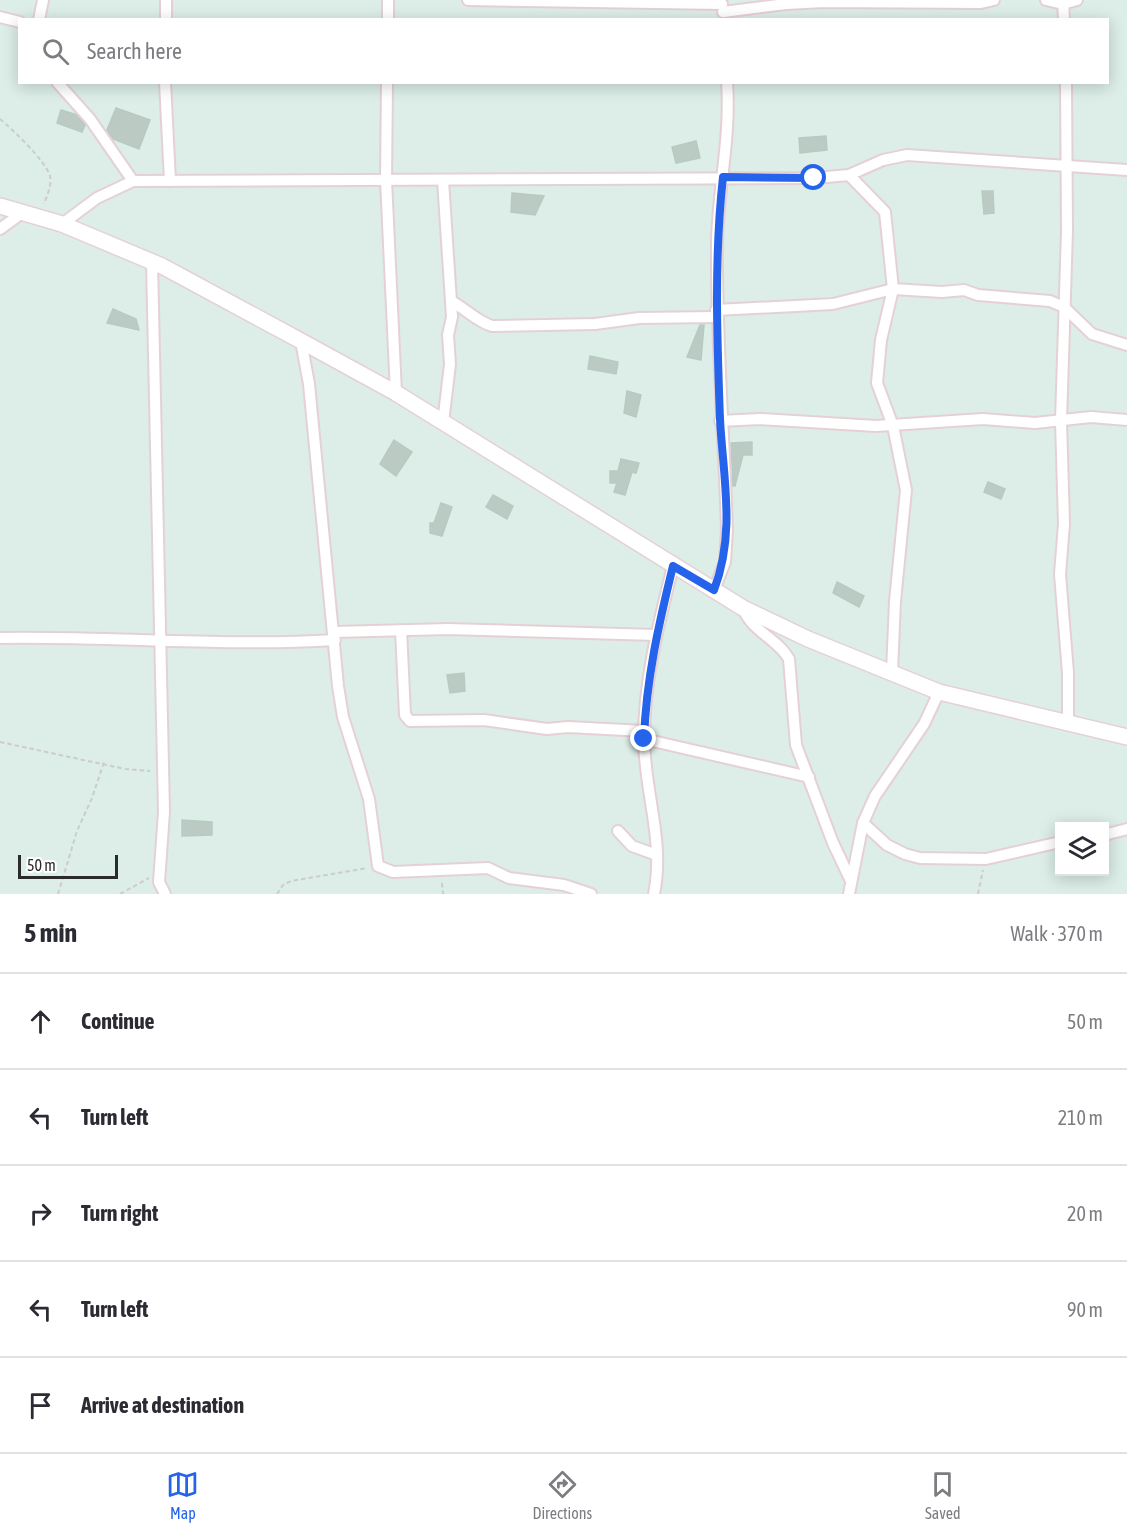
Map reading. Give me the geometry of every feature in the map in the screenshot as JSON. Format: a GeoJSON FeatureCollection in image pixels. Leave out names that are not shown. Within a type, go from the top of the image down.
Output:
{"type":"FeatureCollection","features":[{"type":"Feature","properties":{"kind":"main road"},"geometry":{"type":"LineString","coordinates":[[0,206],[62,224],[152,262],[301,341],[396,393],[742,608],[939,692],[1127,737]]}},
{"type":"Feature","properties":{"kind":"street"},"geometry":{"type":"LineString","coordinates":[[39,18],[43,0]]}},
{"type":"Feature","properties":{"kind":"street"},"geometry":{"type":"LineString","coordinates":[[166,0],[166,18]]}},
{"type":"Feature","properties":{"kind":"street"},"geometry":{"type":"LineString","coordinates":[[388,0],[388,18]]}},
{"type":"Feature","properties":{"kind":"street"},"geometry":{"type":"LineString","coordinates":[[468,0],[550,1],[722,9],[806,3],[968,3],[994,0]]}},
{"type":"Feature","properties":{"kind":"street"},"geometry":{"type":"LineString","coordinates":[[1046,0],[1063,2],[1077,0]]}},
{"type":"Feature","properties":{"kind":"street"},"geometry":{"type":"LineString","coordinates":[[1063,2],[1064,18]]}},
{"type":"Feature","properties":{"kind":"street"},"geometry":{"type":"LineString","coordinates":[[0,17],[18,22]]}},
{"type":"Feature","properties":{"kind":"street"},"geometry":{"type":"LineString","coordinates":[[59,84],[90,118],[133,181]]}},
{"type":"Feature","properties":{"kind":"street"},"geometry":{"type":"LineString","coordinates":[[165,84],[170,181]]}},
{"type":"Feature","properties":{"kind":"street"},"geometry":{"type":"LineString","coordinates":[[387,84],[386,180],[396,393]]}},
{"type":"Feature","properties":{"kind":"street"},"geometry":{"type":"LineString","coordinates":[[714,590],[724,562],[727,530],[716,314],[717,226],[727,153],[727,84]]}},
{"type":"Feature","properties":{"kind":"street"},"geometry":{"type":"LineString","coordinates":[[1066,84],[1067,231],[1061,421],[1064,524],[1060,574],[1068,673],[1068,722]]}},
{"type":"Feature","properties":{"kind":"street"},"geometry":{"type":"LineString","coordinates":[[62,224],[97,198],[133,181],[814,178],[849,175],[883,160],[907,155],[977,162],[1127,170]]}},
{"type":"Feature","properties":{"kind":"street"},"geometry":{"type":"LineString","coordinates":[[849,175],[885,212],[893,289],[881,340],[877,383],[893,426],[904,475],[906,503],[895,602],[892,672]]}},
{"type":"Feature","properties":{"kind":"street"},"geometry":{"type":"LineString","coordinates":[[443,180],[452,317],[448,335],[450,364],[443,423]]}},
{"type":"Feature","properties":{"kind":"street"},"geometry":{"type":"LineString","coordinates":[[0,229],[22,213]]}},
{"type":"Feature","properties":{"kind":"street"},"geometry":{"type":"LineString","coordinates":[[152,262],[164,831],[159,882],[165,894]]}},
{"type":"Feature","properties":{"kind":"street"},"geometry":{"type":"LineString","coordinates":[[451,301],[467,310],[480,322],[492,326],[595,324],[639,318],[833,304],[893,289],[942,292],[964,290],[978,295],[1050,301],[1064,307],[1092,334],[1127,345]]}},
{"type":"Feature","properties":{"kind":"street"},"geometry":{"type":"LineString","coordinates":[[301,341],[309,384],[321,525],[343,717],[369,799],[378,866],[393,872],[488,868],[509,878],[564,885],[591,894]]}},
{"type":"Feature","properties":{"kind":"street"},"geometry":{"type":"LineString","coordinates":[[720,421],[760,419],[893,426],[983,419],[1035,423],[1091,417],[1127,420]]}},
{"type":"Feature","properties":{"kind":"street"},"geometry":{"type":"LineString","coordinates":[[654,894],[657,855],[644,735],[656,635],[673,566]]}},
{"type":"Feature","properties":{"kind":"street"},"geometry":{"type":"LineString","coordinates":[[742,608],[748,621],[784,651],[789,659],[796,745],[850,881]]}},
{"type":"Feature","properties":{"kind":"street"},"geometry":{"type":"LineString","coordinates":[[0,638],[161,639],[223,643],[401,630],[656,635]]}},
{"type":"Feature","properties":{"kind":"street"},"geometry":{"type":"LineString","coordinates":[[401,630],[405,715],[410,721],[484,720],[547,729],[567,727],[644,735],[809,777]]}},
{"type":"Feature","properties":{"kind":"street"},"geometry":{"type":"LineString","coordinates":[[849,894],[863,823],[882,782],[924,724],[939,692]]}},
{"type":"Feature","properties":{"kind":"street"},"geometry":{"type":"LineString","coordinates":[[863,823],[887,845],[920,858],[986,859],[1055,843]]}},
{"type":"Feature","properties":{"kind":"street"},"geometry":{"type":"LineString","coordinates":[[1109,834],[1127,829]]}},
{"type":"Feature","properties":{"kind":"street"},"geometry":{"type":"LineString","coordinates":[[618,831],[632,846],[657,855]]}},
{"type":"Feature","properties":{"kind":"path"},"geometry":{"type":"LineString","coordinates":[[0,120],[26,146],[50,176],[50,187],[39,218]]}},
{"type":"Feature","properties":{"kind":"path"},"geometry":{"type":"LineString","coordinates":[[0,742],[125,768],[161,772]]}},
{"type":"Feature","properties":{"kind":"path"},"geometry":{"type":"LineString","coordinates":[[58,894],[77,831],[92,798],[104,762]]}},
{"type":"Feature","properties":{"kind":"path"},"geometry":{"type":"LineString","coordinates":[[978,894],[986,859]]}},
{"type":"Feature","properties":{"kind":"path"},"geometry":{"type":"LineString","coordinates":[[277,894],[283,885],[291,881],[378,866]]}},
{"type":"Feature","properties":{"kind":"path"},"geometry":{"type":"LineString","coordinates":[[120,894],[143,880],[159,874]]}},
{"type":"Feature","properties":{"kind":"building"},"geometry":{"type":"Polygon","coordinates":[[[116,108],[150,120],[139,149],[113,139],[107,130],[116,108]]]}},
{"type":"Feature","properties":{"kind":"building"},"geometry":{"type":"Polygon","coordinates":[[[61,110],[77,115],[85,125],[82,132],[57,123],[61,110]]]}},
{"type":"Feature","properties":{"kind":"building"},"geometry":{"type":"Polygon","coordinates":[[[826,136],[827,150],[800,153],[799,138],[826,136]]]}},
{"type":"Feature","properties":{"kind":"building"},"geometry":{"type":"Polygon","coordinates":[[[696,141],[700,158],[676,163],[672,147],[696,141]]]}},
{"type":"Feature","properties":{"kind":"building"},"geometry":{"type":"Polygon","coordinates":[[[982,191],[993,191],[994,213],[984,214],[982,191]]]}},
{"type":"Feature","properties":{"kind":"building"},"geometry":{"type":"Polygon","coordinates":[[[512,193],[544,196],[535,215],[511,212],[512,193]]]}},
{"type":"Feature","properties":{"kind":"building"},"geometry":{"type":"Polygon","coordinates":[[[113,309],[136,319],[139,330],[107,323],[113,309]]]}},
{"type":"Feature","properties":{"kind":"building"},"geometry":{"type":"Polygon","coordinates":[[[700,325],[704,325],[701,360],[687,357],[700,325]]]}},
{"type":"Feature","properties":{"kind":"building"},"geometry":{"type":"Polygon","coordinates":[[[590,356],[618,362],[616,374],[588,369],[590,356]]]}},
{"type":"Feature","properties":{"kind":"building"},"geometry":{"type":"Polygon","coordinates":[[[627,391],[641,395],[636,417],[624,413],[627,391]]]}},
{"type":"Feature","properties":{"kind":"building"},"geometry":{"type":"Polygon","coordinates":[[[394,440],[412,452],[396,476],[380,464],[394,440]]]}},
{"type":"Feature","properties":{"kind":"building"},"geometry":{"type":"Polygon","coordinates":[[[752,442],[752,455],[743,455],[735,486],[733,486],[731,443],[752,442]]]}},
{"type":"Feature","properties":{"kind":"building"},"geometry":{"type":"Polygon","coordinates":[[[621,459],[639,463],[636,473],[632,472],[625,495],[614,492],[617,483],[610,483],[610,471],[618,471],[621,459]]]}},
{"type":"Feature","properties":{"kind":"building"},"geometry":{"type":"Polygon","coordinates":[[[988,482],[1005,489],[1001,499],[984,492],[988,482]]]}},
{"type":"Feature","properties":{"kind":"building"},"geometry":{"type":"Polygon","coordinates":[[[493,495],[513,506],[507,519],[486,507],[493,495]]]}},
{"type":"Feature","properties":{"kind":"building"},"geometry":{"type":"Polygon","coordinates":[[[441,503],[452,507],[442,536],[430,533],[430,523],[434,523],[441,503]]]}},
{"type":"Feature","properties":{"kind":"building"},"geometry":{"type":"Polygon","coordinates":[[[837,582],[864,596],[859,607],[833,593],[837,582]]]}},
{"type":"Feature","properties":{"kind":"building"},"geometry":{"type":"Polygon","coordinates":[[[464,673],[465,691],[450,693],[447,675],[464,673]]]}},
{"type":"Feature","properties":{"kind":"building"},"geometry":{"type":"Polygon","coordinates":[[[182,820],[212,822],[212,835],[182,836],[182,820]]]}},
{"type":"Feature","properties":{"kind":"route"},"geometry":{"type":"LineString","coordinates":[[644,739],[645,712],[656,635],[673,566],[714,590],[724,562],[727,530],[716,310],[717,226],[723,177],[814,178]]}}]}
